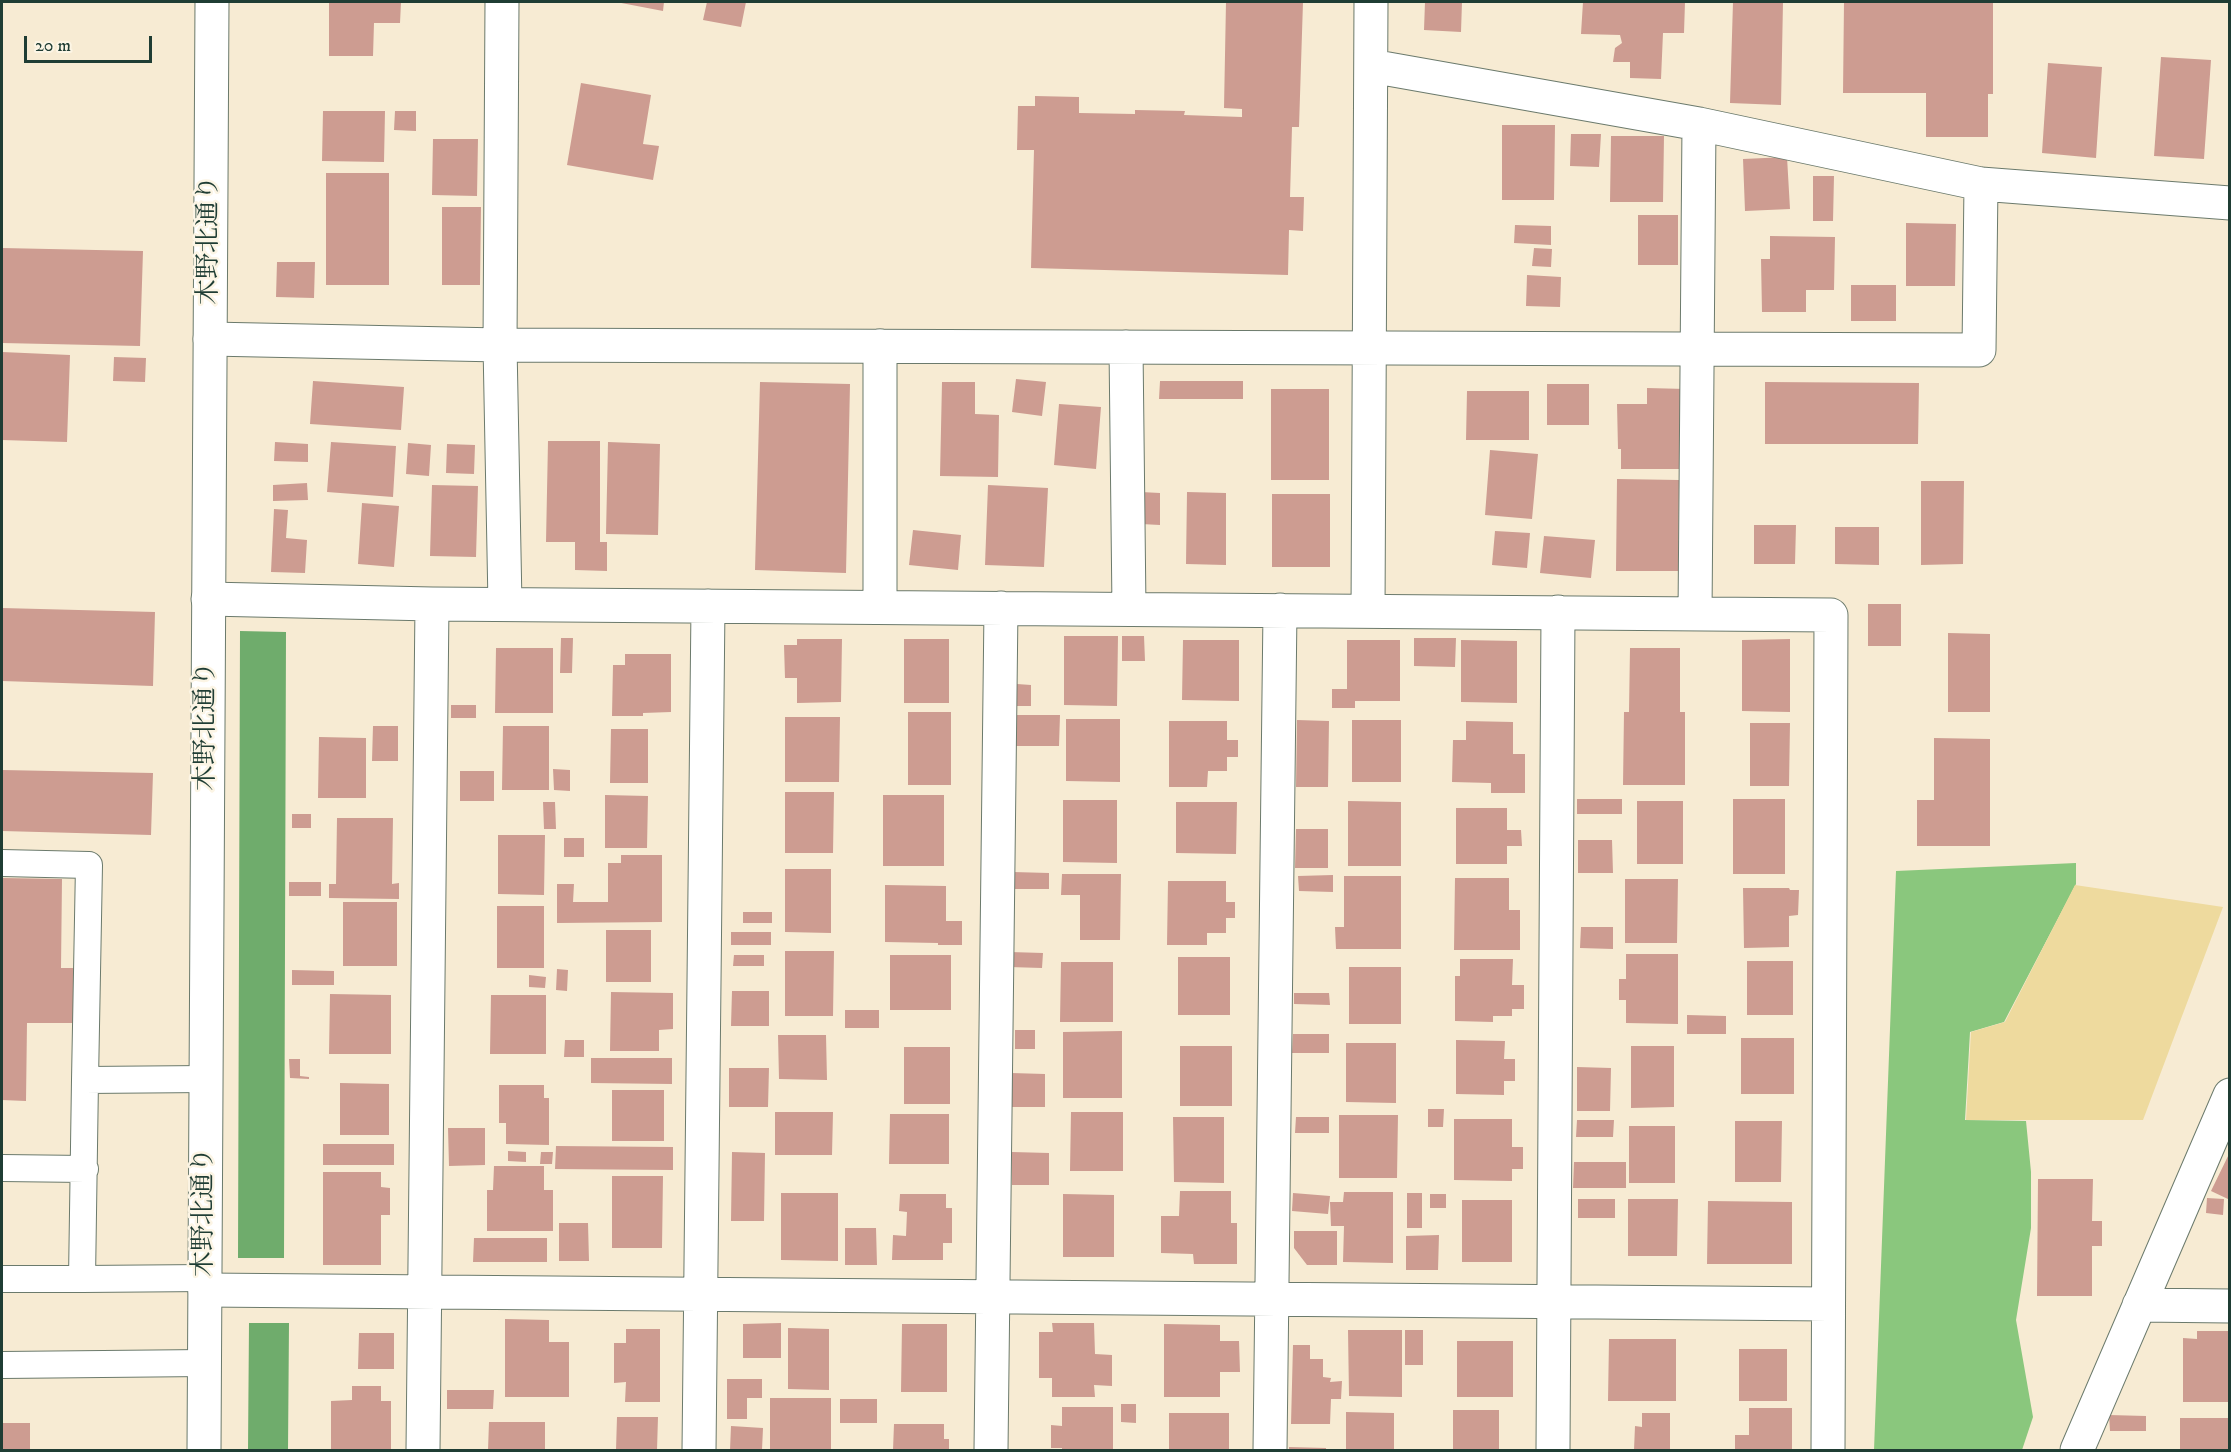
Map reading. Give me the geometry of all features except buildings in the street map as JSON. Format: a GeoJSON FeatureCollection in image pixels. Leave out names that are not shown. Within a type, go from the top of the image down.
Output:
{"type":"FeatureCollection","features":[{"type":"Feature","properties":{"kind":"street","name":"木野北通り"},"geometry":{"type":"LineString","coordinates":[[204,1450],[212,2]]}},
{"type":"Feature","properties":{"kind":"street"},"geometry":{"type":"LineString","coordinates":[[502,2],[500,345],[505,604]]}},
{"type":"Feature","properties":{"kind":"street"},"geometry":{"type":"LineString","coordinates":[[1368,611],[1371,2]]}},
{"type":"Feature","properties":{"kind":"street"},"geometry":{"type":"LineString","coordinates":[[1371,66],[1699,124],[1981,184],[2229,203]]}},
{"type":"Feature","properties":{"kind":"street"},"geometry":{"type":"LineString","coordinates":[[1695,614],[1699,124]]}},
{"type":"Feature","properties":{"kind":"street"},"geometry":{"type":"LineString","coordinates":[[210,339],[500,345],[1979,350],[1981,184]]}},
{"type":"Feature","properties":{"kind":"street"},"geometry":{"type":"LineString","coordinates":[[880,346],[880,607]]}},
{"type":"Feature","properties":{"kind":"street"},"geometry":{"type":"LineString","coordinates":[[1126,347],[1130,609]]}},
{"type":"Feature","properties":{"kind":"street"},"geometry":{"type":"LineString","coordinates":[[208,599],[432,604],[1831,615],[1828,1450]]}},
{"type":"Feature","properties":{"kind":"street"},"geometry":{"type":"LineString","coordinates":[[423,1450],[432,604]]}},
{"type":"Feature","properties":{"kind":"street"},"geometry":{"type":"LineString","coordinates":[[699,1450],[708,606]]}},
{"type":"Feature","properties":{"kind":"street"},"geometry":{"type":"LineString","coordinates":[[991,1450],[1001,608]]}},
{"type":"Feature","properties":{"kind":"street"},"geometry":{"type":"LineString","coordinates":[[1270,1450],[1280,610]]}},
{"type":"Feature","properties":{"kind":"street"},"geometry":{"type":"LineString","coordinates":[[1553,1450],[1558,612]]}},
{"type":"Feature","properties":{"kind":"street"},"geometry":{"type":"LineString","coordinates":[[2077,1450],[2229,1095]]}},
{"type":"Feature","properties":{"kind":"street"},"geometry":{"type":"LineString","coordinates":[[205,1284],[424,1293],[1828,1304]]}},
{"type":"Feature","properties":{"kind":"street"},"geometry":{"type":"LineString","coordinates":[[2139,1305],[2229,1306]]}},
{"type":"Feature","properties":{"kind":"lane"},"geometry":{"type":"LineString","coordinates":[[2,862],[89,865],[82,1279]]}},
{"type":"Feature","properties":{"kind":"lane"},"geometry":{"type":"LineString","coordinates":[[86,1080],[206,1079]]}},
{"type":"Feature","properties":{"kind":"lane"},"geometry":{"type":"LineString","coordinates":[[2,1168],[85,1169]]}},
{"type":"Feature","properties":{"kind":"lane"},"geometry":{"type":"LineString","coordinates":[[2,1278],[205,1284]]}},
{"type":"Feature","properties":{"kind":"lane"},"geometry":{"type":"LineString","coordinates":[[2,1365],[204,1363]]}},
{"type":"Feature","properties":{"kind":"green space"},"geometry":{"type":"Polygon","coordinates":[[[240,631],[286,632],[284,1258],[238,1258],[240,631]]]}},
{"type":"Feature","properties":{"kind":"green space"},"geometry":{"type":"Polygon","coordinates":[[[2076,863],[2076,884],[2004,1022],[1970,1032],[1965,1120],[2026,1121],[2031,1172],[2031,1228],[2016,1320],[2033,1417],[2022,1450],[1874,1450],[1896,871],[2076,863]]]}},
{"type":"Feature","properties":{"kind":"green space"},"geometry":{"type":"Polygon","coordinates":[[[249,1323],[289,1323],[288,1450],[248,1450],[249,1323]]]}},
{"type":"Feature","properties":{"kind":"sand"},"geometry":{"type":"Polygon","coordinates":[[[2075,885],[2223,907],[2143,1120],[1966,1120],[1971,1032],[2005,1022],[2075,885]]]}}]}
